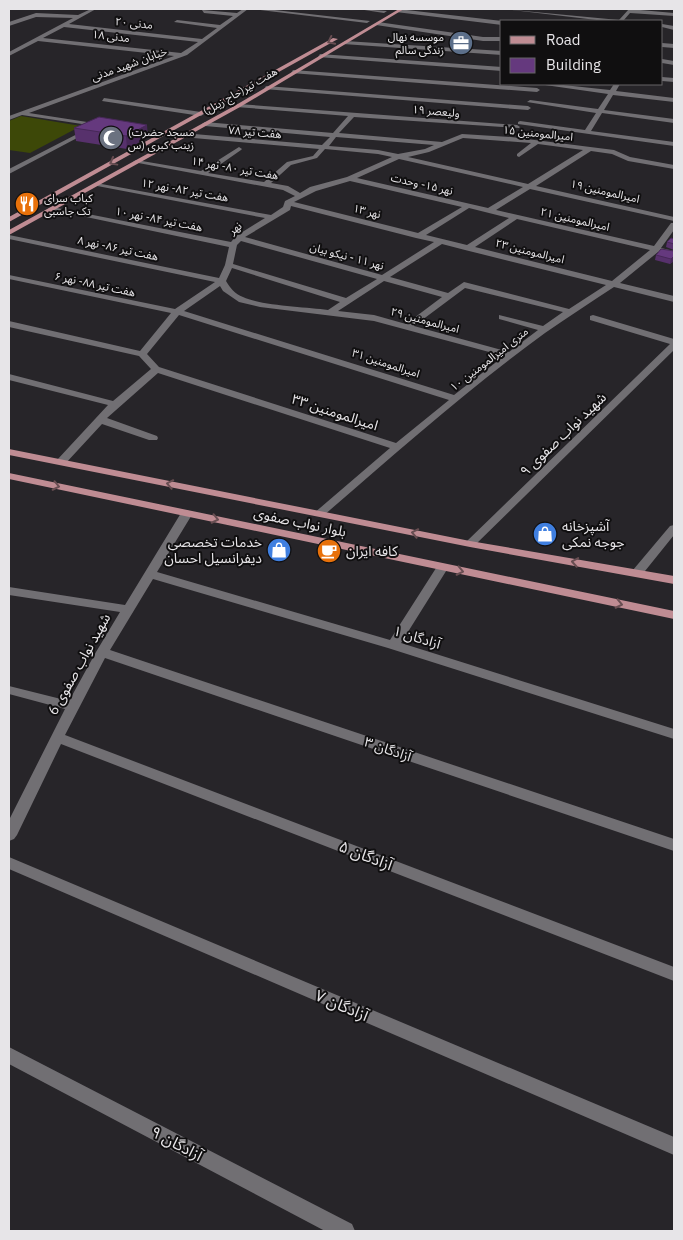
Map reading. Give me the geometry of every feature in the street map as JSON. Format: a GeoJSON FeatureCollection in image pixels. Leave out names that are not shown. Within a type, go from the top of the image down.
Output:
{"type":"FeatureCollection","features":[{"type":"Feature","properties":{"kind":"main road","name":"هفت تیر(حاج زینل)"},"geometry":{"type":"LineString","coordinates":[[9,220],[387,10]]}},
{"type":"Feature","properties":{"kind":"main road","name":"هفت تیر(حاج زینل)"},"geometry":{"type":"LineString","coordinates":[[9,235],[182,135],[238,106],[400,10]]}},
{"type":"Feature","properties":{"kind":"main road","name":"بلوار نواب صفوی"},"geometry":{"type":"LineString","coordinates":[[9,452],[470,544],[674,580]]}},
{"type":"Feature","properties":{"kind":"main road","name":"بلوار نواب صفوی"},"geometry":{"type":"LineString","coordinates":[[9,476],[674,615]]}},
{"type":"Feature","properties":{"kind":"street"},"geometry":{"type":"LineString","coordinates":[[9,54],[94,9]]}},
{"type":"Feature","properties":{"kind":"street","name":"خیابان شهید مدنی"},"geometry":{"type":"LineString","coordinates":[[9,118],[183,55],[246,9]]}},
{"type":"Feature","properties":{"kind":"street"},"geometry":{"type":"LineString","coordinates":[[254,9],[367,22]]}},
{"type":"Feature","properties":{"kind":"street"},"geometry":{"type":"LineString","coordinates":[[360,9],[387,10]]}},
{"type":"Feature","properties":{"kind":"street"},"geometry":{"type":"LineString","coordinates":[[506,9],[574,19],[596,20]]}},
{"type":"Feature","properties":{"kind":"street"},"geometry":{"type":"LineString","coordinates":[[574,19],[585,9]]}},
{"type":"Feature","properties":{"kind":"street"},"geometry":{"type":"LineString","coordinates":[[400,10],[500,22]]}},
{"type":"Feature","properties":{"kind":"street"},"geometry":{"type":"LineString","coordinates":[[204,11],[238,14]]}},
{"type":"Feature","properties":{"kind":"street"},"geometry":{"type":"LineString","coordinates":[[620,20],[630,11],[674,15]]}},
{"type":"Feature","properties":{"kind":"street"},"geometry":{"type":"LineString","coordinates":[[9,24],[36,15],[78,17]]}},
{"type":"Feature","properties":{"kind":"street"},"geometry":{"type":"LineString","coordinates":[[177,22],[221,28]]}},
{"type":"Feature","properties":{"kind":"street"},"geometry":{"type":"LineString","coordinates":[[378,24],[482,44],[500,40]]}},
{"type":"Feature","properties":{"kind":"street","name":"مدنی ۲۰"},"geometry":{"type":"LineString","coordinates":[[62,25],[204,41]]}},
{"type":"Feature","properties":{"kind":"street","name":"مدنی ۱۸"},"geometry":{"type":"LineString","coordinates":[[37,38],[183,55]]}},
{"type":"Feature","properties":{"kind":"street"},"geometry":{"type":"LineString","coordinates":[[345,43],[500,53]]}},
{"type":"Feature","properties":{"kind":"street"},"geometry":{"type":"LineString","coordinates":[[320,56],[500,69]]}},
{"type":"Feature","properties":{"kind":"street"},"geometry":{"type":"LineString","coordinates":[[293,72],[500,84]]}},
{"type":"Feature","properties":{"kind":"street"},"geometry":{"type":"LineString","coordinates":[[516,85],[612,92],[674,100]]}},
{"type":"Feature","properties":{"kind":"street"},"geometry":{"type":"LineString","coordinates":[[586,132],[616,85]]}},
{"type":"Feature","properties":{"kind":"street"},"geometry":{"type":"LineString","coordinates":[[511,139],[539,86]]}},
{"type":"Feature","properties":{"kind":"street"},"geometry":{"type":"LineString","coordinates":[[266,88],[529,105],[674,121]]}},
{"type":"Feature","properties":{"kind":"street"},"geometry":{"type":"LineString","coordinates":[[104,100],[201,114]]}},
{"type":"Feature","properties":{"kind":"street","name":"ولیعصر ۱۹"},"geometry":{"type":"LineString","coordinates":[[238,106],[518,125],[674,144]]}},
{"type":"Feature","properties":{"kind":"street"},"geometry":{"type":"LineString","coordinates":[[22,113],[106,127]]}},
{"type":"Feature","properties":{"kind":"street"},"geometry":{"type":"LineString","coordinates":[[266,184],[289,163],[315,157],[325,148],[353,114]]}},
{"type":"Feature","properties":{"kind":"street"},"geometry":{"type":"LineString","coordinates":[[205,124],[442,144]]}},
{"type":"Feature","properties":{"kind":"street"},"geometry":{"type":"LineString","coordinates":[[9,172],[97,126]]}},
{"type":"Feature","properties":{"kind":"street"},"geometry":{"type":"LineString","coordinates":[[125,130],[162,135]]}},
{"type":"Feature","properties":{"kind":"street","name":"هفت تیر ۷۸"},"geometry":{"type":"LineString","coordinates":[[182,135],[378,152],[400,156]]}},
{"type":"Feature","properties":{"kind":"street","name":"امیرالمومنین ۱۵"},"geometry":{"type":"LineString","coordinates":[[400,156],[427,151],[462,136],[511,139],[614,152],[628,159],[674,167]]}},
{"type":"Feature","properties":{"kind":"street"},"geometry":{"type":"LineString","coordinates":[[519,156],[537,142]]}},
{"type":"Feature","properties":{"kind":"street"},"geometry":{"type":"LineString","coordinates":[[203,173],[239,148]]}},
{"type":"Feature","properties":{"kind":"street"},"geometry":{"type":"LineString","coordinates":[[489,211],[590,149]]}},
{"type":"Feature","properties":{"kind":"street","name":"نهر"},"geometry":{"type":"LineString","coordinates":[[142,354],[177,312],[222,280],[229,265],[233,245],[239,238],[287,208],[288,203],[300,196],[325,185],[350,179],[400,156]]}},
{"type":"Feature","properties":{"kind":"street","name":"امیرالمومنین ۱۹"},"geometry":{"type":"LineString","coordinates":[[400,156],[674,219]]}},
{"type":"Feature","properties":{"kind":"street"},"geometry":{"type":"LineString","coordinates":[[664,165],[669,158]]}},
{"type":"Feature","properties":{"kind":"street","name":"هفت تیر ۸۰- نهر ۱۴"},"geometry":{"type":"LineString","coordinates":[[136,162],[286,188],[300,196]]}},
{"type":"Feature","properties":{"kind":"street","name":"نهر ۱۵- وحدت"},"geometry":{"type":"LineString","coordinates":[[350,179],[489,211]]}},
{"type":"Feature","properties":{"kind":"street","name":"هفت تیر ۸۲- نهر ۱۲"},"geometry":{"type":"LineString","coordinates":[[96,185],[271,217]]}},
{"type":"Feature","properties":{"kind":"street","name":"نهر ۱۳"},"geometry":{"type":"LineString","coordinates":[[288,203],[441,241]]}},
{"type":"Feature","properties":{"kind":"street"},"geometry":{"type":"LineString","coordinates":[[419,236],[468,206]]}},
{"type":"Feature","properties":{"kind":"street","name":"هفت تیر ۸۴- نهر ۱۰"},"geometry":{"type":"LineString","coordinates":[[52,209],[233,245]]}},
{"type":"Feature","properties":{"kind":"street","name":"امیرالمومنین ۲۱"},"geometry":{"type":"LineString","coordinates":[[489,211],[674,253]]}},
{"type":"Feature","properties":{"kind":"street"},"geometry":{"type":"LineString","coordinates":[[468,248],[515,217]]}},
{"type":"Feature","properties":{"kind":"street","name":"۱۰ متری امیرالمومنین"},"geometry":{"type":"LineString","coordinates":[[319,514],[397,447],[510,355],[568,311],[614,284],[656,249],[674,225]]}},
{"type":"Feature","properties":{"kind":"street","name":"هفت تیر ۸۶- نهر ۸"},"geometry":{"type":"LineString","coordinates":[[9,235],[222,280]]}},
{"type":"Feature","properties":{"kind":"street","name":"نهر ۱۱ - نیکو بیان"},"geometry":{"type":"LineString","coordinates":[[239,238],[448,296]]}},
{"type":"Feature","properties":{"kind":"street"},"geometry":{"type":"LineString","coordinates":[[332,311],[441,241]]}},
{"type":"Feature","properties":{"kind":"street","name":"امیرالمومنین ۲۳"},"geometry":{"type":"LineString","coordinates":[[441,241],[674,299]]}},
{"type":"Feature","properties":{"kind":"street"},"geometry":{"type":"LineString","coordinates":[[229,265],[346,301]]}},
{"type":"Feature","properties":{"kind":"street","name":"هفت تیر ۸۸- نهر ۶"},"geometry":{"type":"LineString","coordinates":[[9,277],[177,312],[307,351]]}},
{"type":"Feature","properties":{"kind":"street","name":"امیرالمومنین ۲۹"},"geometry":{"type":"LineString","coordinates":[[222,280],[226,289],[239,299],[260,304],[332,311],[374,318],[510,355]]}},
{"type":"Feature","properties":{"kind":"street"},"geometry":{"type":"LineString","coordinates":[[409,326],[464,285],[568,311]]}},
{"type":"Feature","properties":{"kind":"street"},"geometry":{"type":"LineString","coordinates":[[502,317],[545,329]]}},
{"type":"Feature","properties":{"kind":"street"},"geometry":{"type":"LineString","coordinates":[[594,318],[674,344]]}},
{"type":"Feature","properties":{"kind":"street"},"geometry":{"type":"LineString","coordinates":[[9,324],[142,354],[156,369],[115,404],[61,462]]}},
{"type":"Feature","properties":{"kind":"street","name":"شهید نواب صفوی ۹"},"geometry":{"type":"LineString","coordinates":[[470,544],[674,344]]}},
{"type":"Feature","properties":{"kind":"street","name":"امیرالمومنین ۳۱"},"geometry":{"type":"LineString","coordinates":[[307,351],[456,399]]}},
{"type":"Feature","properties":{"kind":"street","name":"امیرالمومنین ۳۳"},"geometry":{"type":"LineString","coordinates":[[156,369],[397,447]]}},
{"type":"Feature","properties":{"kind":"street"},"geometry":{"type":"LineString","coordinates":[[9,378],[115,404]]}},
{"type":"Feature","properties":{"kind":"street"},"geometry":{"type":"LineString","coordinates":[[102,420],[152,438]]}},
{"type":"Feature","properties":{"kind":"street","name":"شهید نواب صفوی 6"},"geometry":{"type":"LineString","coordinates":[[9,834],[102,652],[187,513]]}},
{"type":"Feature","properties":{"kind":"street"},"geometry":{"type":"LineString","coordinates":[[637,573],[674,528]]}},
{"type":"Feature","properties":{"kind":"street"},"geometry":{"type":"LineString","coordinates":[[393,645],[442,568]]}},
{"type":"Feature","properties":{"kind":"street","name":"آزادگان ۱"},"geometry":{"type":"LineString","coordinates":[[149,574],[393,645],[674,734]]}},
{"type":"Feature","properties":{"kind":"street"},"geometry":{"type":"LineString","coordinates":[[9,591],[128,609]]}},
{"type":"Feature","properties":{"kind":"street","name":"آزادگان ۳"},"geometry":{"type":"LineString","coordinates":[[102,652],[674,845]]}},
{"type":"Feature","properties":{"kind":"street"},"geometry":{"type":"LineString","coordinates":[[9,690],[73,707]]}},
{"type":"Feature","properties":{"kind":"street","name":"آزادگان ۵"},"geometry":{"type":"LineString","coordinates":[[57,737],[674,974]]}},
{"type":"Feature","properties":{"kind":"street","name":"آزادگان ۷"},"geometry":{"type":"LineString","coordinates":[[9,863],[674,1146]]}},
{"type":"Feature","properties":{"kind":"street","name":"آزادگان ۹"},"geometry":{"type":"LineString","coordinates":[[9,1055],[345,1231]]}},
{"type":"Feature","properties":{"kind":"green space"},"geometry":{"type":"Polygon","coordinates":[[[21,116],[81,126],[30,153],[9,150],[9,121],[21,116]]]}},
{"type":"Feature","properties":{"kind":"building"},"geometry":{"type":"Polygon","coordinates":[[[99,117],[147,125],[126,136],[74,128],[99,117]]]}},
{"type":"Feature","properties":{"kind":"building"},"geometry":{"type":"Polygon","coordinates":[[[671,238],[674,239],[674,244],[667,242],[671,238]]]}},
{"type":"Feature","properties":{"kind":"building"},"geometry":{"type":"Polygon","coordinates":[[[661,249],[674,251],[674,256],[671,259],[656,255],[661,249]]]}},
{"type":"Feature","properties":{"kind":"place","name":"موسسه نهال زندگی سالم"},"geometry":{"type":"Point","coordinates":[461,43]}},
{"type":"Feature","properties":{"kind":"place","name":"(مسجد حضرت زینب کبری (س"},"geometry":{"type":"Point","coordinates":[111,138]}},
{"type":"Feature","properties":{"kind":"place","name":"کباب سرای تک جاسبی"},"geometry":{"type":"Point","coordinates":[27,204]}},
{"type":"Feature","properties":{"kind":"place","name":"آشپزخانه جوجه نمکی"},"geometry":{"type":"Point","coordinates":[545,534]}},
{"type":"Feature","properties":{"kind":"place","name":"خدمات تخصصی دیفرانسیل احسان"},"geometry":{"type":"Point","coordinates":[279,550]}},
{"type":"Feature","properties":{"kind":"place","name":"کافه ایران"},"geometry":{"type":"Point","coordinates":[329,551]}}]}
